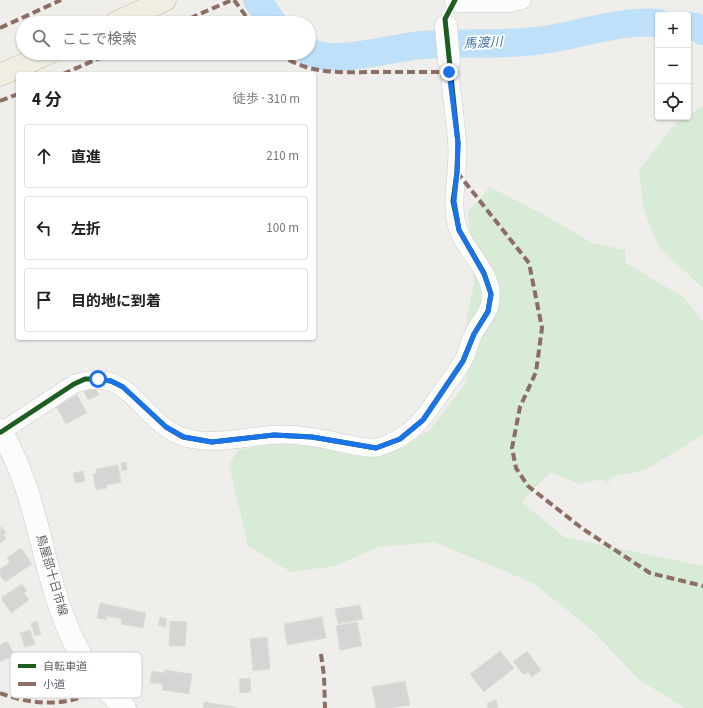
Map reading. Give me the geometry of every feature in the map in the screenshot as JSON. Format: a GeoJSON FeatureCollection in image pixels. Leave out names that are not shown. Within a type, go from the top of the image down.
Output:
{"type":"FeatureCollection","features":[{"type":"Feature","properties":{"kind":"highway"},"geometry":{"type":"LineString","coordinates":[[130,16],[165,0]]}},
{"type":"Feature","properties":{"kind":"highway"},"geometry":{"type":"LineString","coordinates":[[0,75],[33,60]]}},
{"type":"Feature","properties":{"kind":"main road"},"geometry":{"type":"LineString","coordinates":[[446,26],[449,61]]}},
{"type":"Feature","properties":{"kind":"main road","name":"鳥屋部十日市線"},"geometry":{"type":"LineString","coordinates":[[0,431],[12,450],[24,481],[65,621],[79,652]]}},
{"type":"Feature","properties":{"kind":"main road","name":"鳥屋部十日市線"},"geometry":{"type":"LineString","coordinates":[[116,698],[125,708]]}},
{"type":"Feature","properties":{"kind":"street"},"geometry":{"type":"LineString","coordinates":[[446,26],[445,19],[454,1],[510,3],[522,0]]}},
{"type":"Feature","properties":{"kind":"street"},"geometry":{"type":"LineString","coordinates":[[0,431],[74,384],[85,379],[98,379],[111,381],[123,387],[166,427],[184,437],[212,442],[274,435],[312,437],[376,448],[400,439],[423,420],[463,361],[474,334],[488,312],[491,294],[484,274],[459,230],[457,223],[454,201],[458,143],[449,61]]}},
{"type":"Feature","properties":{"kind":"green space"},"geometry":{"type":"Polygon","coordinates":[[[703,106],[703,288],[659,248],[644,211],[639,170],[675,124],[681,120],[691,120],[691,114],[703,106]]]}},
{"type":"Feature","properties":{"kind":"green space"},"geometry":{"type":"Polygon","coordinates":[[[490,187],[548,217],[592,243],[625,250],[626,263],[683,297],[703,321],[703,435],[645,470],[612,477],[608,483],[603,479],[580,484],[550,472],[522,502],[564,537],[703,566],[703,708],[685,708],[638,679],[592,630],[533,583],[434,542],[379,547],[335,566],[291,572],[248,546],[229,465],[238,450],[276,443],[346,450],[399,450],[430,430],[466,383],[467,315],[474,285],[468,212],[490,187]]]}},
{"type":"Feature","properties":{"kind":"building"},"geometry":{"type":"Polygon","coordinates":[[[90,388],[91,390],[95,388],[99,395],[88,400],[84,391],[90,388]]]}},
{"type":"Feature","properties":{"kind":"building"},"geometry":{"type":"Polygon","coordinates":[[[77,395],[87,413],[66,424],[56,406],[77,395]]]}},
{"type":"Feature","properties":{"kind":"building"},"geometry":{"type":"Polygon","coordinates":[[[126,462],[127,470],[122,471],[121,463],[126,462]]]}},
{"type":"Feature","properties":{"kind":"building"},"geometry":{"type":"Polygon","coordinates":[[[118,465],[121,482],[107,485],[107,488],[96,490],[93,474],[97,473],[96,469],[118,465]]]}},
{"type":"Feature","properties":{"kind":"building"},"geometry":{"type":"Polygon","coordinates":[[[83,471],[85,481],[75,483],[73,473],[83,471]]]}},
{"type":"Feature","properties":{"kind":"building"},"geometry":{"type":"Polygon","coordinates":[[[1,526],[6,533],[3,535],[6,539],[0,543],[1,526]]]}},
{"type":"Feature","properties":{"kind":"building"},"geometry":{"type":"Polygon","coordinates":[[[21,548],[32,564],[5,582],[0,575],[0,569],[10,563],[7,558],[21,548]]]}},
{"type":"Feature","properties":{"kind":"building"},"geometry":{"type":"Polygon","coordinates":[[[22,584],[27,591],[24,593],[29,600],[11,613],[1,598],[22,584]]]}},
{"type":"Feature","properties":{"kind":"building"},"geometry":{"type":"Polygon","coordinates":[[[100,603],[146,613],[143,628],[121,624],[122,619],[107,616],[106,620],[97,618],[100,603]]]}},
{"type":"Feature","properties":{"kind":"building"},"geometry":{"type":"Polygon","coordinates":[[[360,605],[363,619],[338,624],[335,609],[360,605]]]}},
{"type":"Feature","properties":{"kind":"building"},"geometry":{"type":"Polygon","coordinates":[[[160,617],[167,619],[165,627],[158,625],[160,617]]]}},
{"type":"Feature","properties":{"kind":"building"},"geometry":{"type":"Polygon","coordinates":[[[322,617],[326,638],[287,645],[284,624],[322,617]]]}},
{"type":"Feature","properties":{"kind":"building"},"geometry":{"type":"Polygon","coordinates":[[[37,621],[41,634],[35,636],[31,623],[37,621]]]}},
{"type":"Feature","properties":{"kind":"building"},"geometry":{"type":"Polygon","coordinates":[[[170,621],[187,622],[185,646],[169,646],[170,621]]]}},
{"type":"Feature","properties":{"kind":"building"},"geometry":{"type":"Polygon","coordinates":[[[357,622],[362,646],[340,650],[336,626],[357,622]]]}},
{"type":"Feature","properties":{"kind":"building"},"geometry":{"type":"Polygon","coordinates":[[[30,630],[35,644],[25,647],[20,633],[30,630]]]}},
{"type":"Feature","properties":{"kind":"building"},"geometry":{"type":"Polygon","coordinates":[[[267,637],[270,669],[253,671],[250,639],[267,637]]]}},
{"type":"Feature","properties":{"kind":"building"},"geometry":{"type":"Polygon","coordinates":[[[7,641],[13,652],[10,652],[10,657],[0,662],[0,645],[7,641]]]}},
{"type":"Feature","properties":{"kind":"building"},"geometry":{"type":"Polygon","coordinates":[[[500,651],[514,668],[484,692],[470,674],[500,651]]]}},
{"type":"Feature","properties":{"kind":"building"},"geometry":{"type":"Polygon","coordinates":[[[527,651],[541,670],[532,677],[528,672],[524,675],[513,662],[527,651]]]}},
{"type":"Feature","properties":{"kind":"building"},"geometry":{"type":"Polygon","coordinates":[[[165,670],[192,674],[189,694],[162,690],[163,684],[150,683],[152,671],[164,673],[165,670]]]}},
{"type":"Feature","properties":{"kind":"building"},"geometry":{"type":"Polygon","coordinates":[[[250,678],[251,692],[240,693],[239,679],[250,678]]]}},
{"type":"Feature","properties":{"kind":"building"},"geometry":{"type":"Polygon","coordinates":[[[405,681],[410,705],[390,708],[376,708],[372,687],[405,681]]]}},
{"type":"Feature","properties":{"kind":"building"},"geometry":{"type":"Polygon","coordinates":[[[496,700],[498,708],[488,708],[487,703],[496,700]]]}},
{"type":"Feature","properties":{"kind":"building"},"geometry":{"type":"Polygon","coordinates":[[[204,702],[236,707],[236,708],[203,708],[204,702]]]}},
{"type":"Feature","properties":{"kind":"waterway","name":"馬渡川"},"geometry":{"type":"LineString","coordinates":[[257,0],[268,16]]}},
{"type":"Feature","properties":{"kind":"waterway","name":"馬渡川"},"geometry":{"type":"LineString","coordinates":[[316,54],[334,57],[364,54],[410,46],[534,41],[630,23],[655,23]]}},
{"type":"Feature","properties":{"kind":"waterway","name":"馬渡川"},"geometry":{"type":"LineString","coordinates":[[691,26],[696,27],[703,31]]}},
{"type":"Feature","properties":{"kind":"marked path"},"geometry":{"type":"LineString","coordinates":[[26,16],[61,0]]}},
{"type":"Feature","properties":{"kind":"marked path"},"geometry":{"type":"LineString","coordinates":[[195,16],[232,0]]}},
{"type":"Feature","properties":{"kind":"marked path"},"geometry":{"type":"LineString","coordinates":[[234,0],[246,16]]}},
{"type":"Feature","properties":{"kind":"marked path"},"geometry":{"type":"LineString","coordinates":[[0,28],[16,21]]}},
{"type":"Feature","properties":{"kind":"marked path"},"geometry":{"type":"LineString","coordinates":[[68,72],[95,60]]}},
{"type":"Feature","properties":{"kind":"marked path"},"geometry":{"type":"LineString","coordinates":[[290,60],[302,66],[314,69],[340,72],[449,72]]}},
{"type":"Feature","properties":{"kind":"marked path"},"geometry":{"type":"LineString","coordinates":[[0,101],[16,95]]}},
{"type":"Feature","properties":{"kind":"marked path"},"geometry":{"type":"LineString","coordinates":[[457,172],[529,263],[542,328],[536,372],[520,407],[512,448],[516,468],[528,486],[583,529],[650,573],[703,586]]}},
{"type":"Feature","properties":{"kind":"marked path"},"geometry":{"type":"LineString","coordinates":[[321,654],[324,676],[325,708]]}},
{"type":"Feature","properties":{"kind":"marked path"},"geometry":{"type":"LineString","coordinates":[[0,693],[10,696]]}},
{"type":"Feature","properties":{"kind":"marked path"},"geometry":{"type":"LineString","coordinates":[[17,698],[52,703],[77,698]]}},
{"type":"Feature","properties":{"kind":"cycle path"},"geometry":{"type":"LineString","coordinates":[[1,432],[74,384],[85,379],[111,381],[123,387],[166,427],[183,437],[212,442],[274,435],[312,437],[376,448],[400,439],[423,420],[463,361],[474,334],[488,311],[491,294],[484,273],[459,230],[453,201],[457,172],[458,143],[445,19],[455,0]]}},
{"type":"Feature","properties":{"kind":"route"},"geometry":{"type":"LineString","coordinates":[[98,379],[111,381],[123,387],[166,427],[184,437],[212,442],[274,435],[312,437],[376,448],[400,439],[423,420],[463,361],[474,334],[488,312],[491,294],[484,274],[459,230],[454,201],[458,143],[449,72]]}}]}
